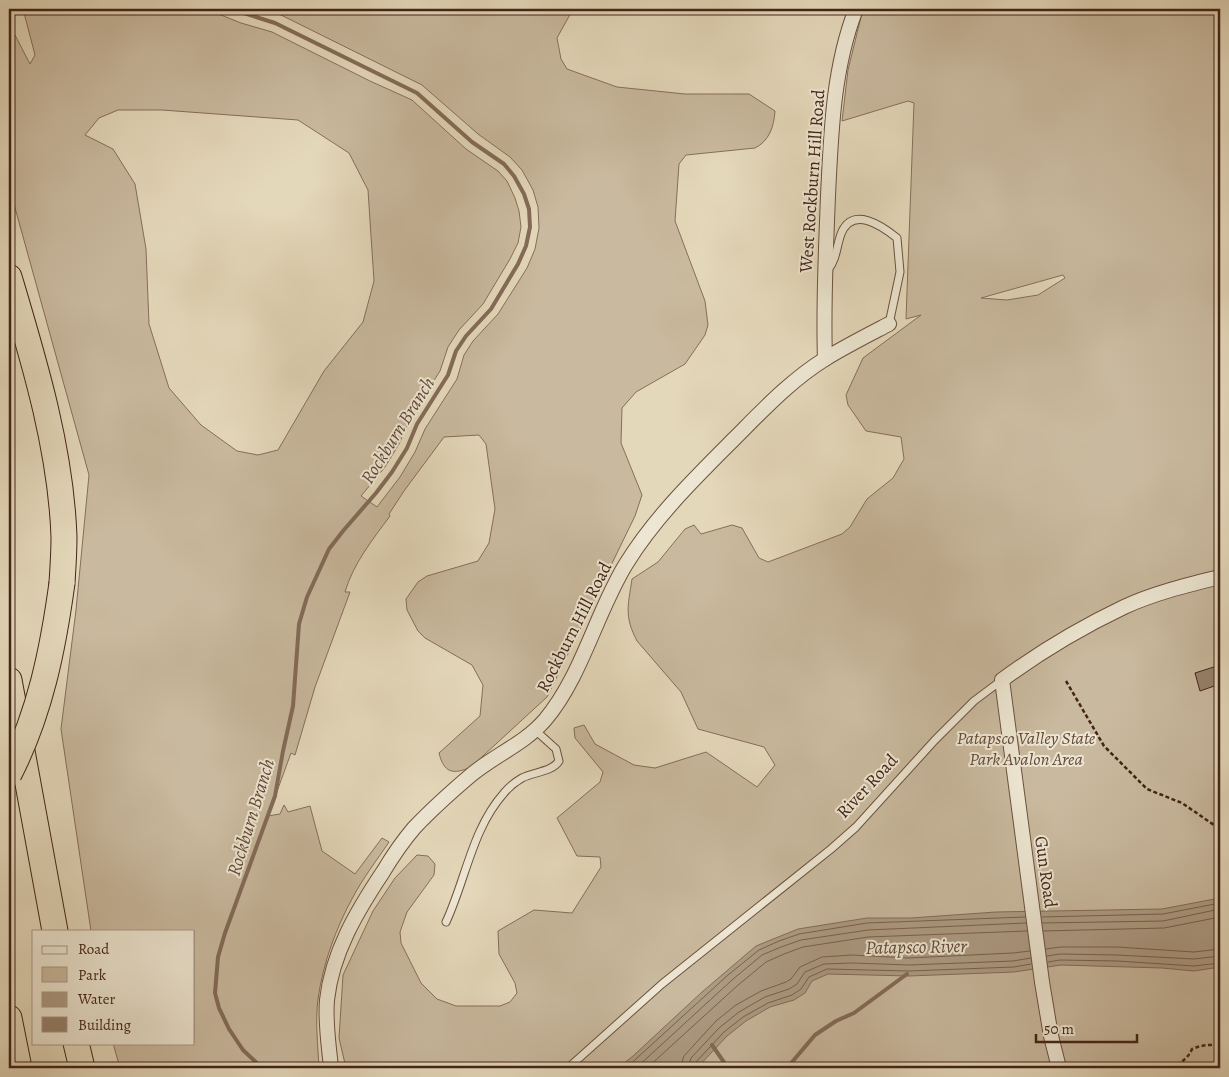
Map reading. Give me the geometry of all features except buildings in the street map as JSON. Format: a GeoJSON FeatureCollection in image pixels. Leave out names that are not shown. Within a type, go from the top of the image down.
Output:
{"type":"FeatureCollection","features":[{"type":"Feature","properties":{"kind":"highway"},"geometry":{"type":"LineString","coordinates":[[9,277],[20,312],[52,441],[59,483],[64,538],[62,583],[54,638],[41,692],[28,730],[9,774]]}},
{"type":"Feature","properties":{"kind":"highway"},"geometry":{"type":"LineString","coordinates":[[9,680],[55,930]]}},
{"type":"Feature","properties":{"kind":"highway"},"geometry":{"type":"LineString","coordinates":[[9,1018],[19,1068]]}},
{"type":"Feature","properties":{"kind":"highway"},"geometry":{"type":"LineString","coordinates":[[76,1044],[82,1068]]}},
{"type":"Feature","properties":{"kind":"street","name":"West Rockburn Hill Road"},"geometry":{"type":"LineString","coordinates":[[824,359],[823,304],[832,117],[848,34],[856,9]]}},
{"type":"Feature","properties":{"kind":"street","name":"Rockburn Hill Road"},"geometry":{"type":"LineString","coordinates":[[331,1068],[327,1032],[327,1000],[333,969],[344,939],[363,902],[412,831],[442,798],[478,768],[509,750],[535,730],[546,718],[564,691],[608,597],[626,565],[645,537],[695,478],[791,384],[824,359],[890,324]]}},
{"type":"Feature","properties":{"kind":"street","name":"River Road"},"geometry":{"type":"LineString","coordinates":[[1002,680],[1024,664],[1072,635],[1126,606],[1182,587],[1220,577]]}},
{"type":"Feature","properties":{"kind":"street","name":"Gun Road"},"geometry":{"type":"LineString","coordinates":[[1002,680],[1042,982],[1051,1036],[1059,1068]]}},
{"type":"Feature","properties":{"kind":"lane"},"geometry":{"type":"LineString","coordinates":[[824,275],[834,261],[842,231],[850,222],[859,218],[879,224],[897,238],[900,272],[890,324]]}},
{"type":"Feature","properties":{"kind":"lane","name":"River Road"},"geometry":{"type":"LineString","coordinates":[[568,1068],[662,984],[856,827],[948,727],[974,701],[1002,680]]}},
{"type":"Feature","properties":{"kind":"lane"},"geometry":{"type":"LineString","coordinates":[[446,922],[456,899],[473,844],[492,809],[511,785],[522,778],[554,767],[559,761],[556,749],[535,730]]}},
{"type":"Feature","properties":{"kind":"path"},"geometry":{"type":"LineString","coordinates":[[1066,681],[1104,746],[1147,790],[1182,803],[1214,824],[1220,824]]}},
{"type":"Feature","properties":{"kind":"path"},"geometry":{"type":"LineString","coordinates":[[1171,1068],[1186,1058],[1192,1049],[1210,1044],[1220,1046]]}},
{"type":"Feature","properties":{"kind":"green space"},"geometry":{"type":"Polygon","coordinates":[[[23,9],[206,9],[241,23],[272,32],[412,100],[466,149],[498,171],[507,181],[519,211],[521,227],[518,243],[483,304],[459,330],[448,347],[440,371],[409,420],[399,444],[385,467],[361,496],[377,507],[400,477],[415,452],[425,429],[457,379],[464,355],[473,341],[498,314],[527,268],[535,249],[539,228],[538,207],[533,190],[522,170],[510,157],[478,134],[422,85],[279,14],[260,9],[573,9],[557,38],[561,59],[567,69],[617,87],[685,94],[749,94],[775,111],[770,133],[764,142],[755,148],[686,155],[679,164],[675,221],[705,301],[708,325],[705,335],[685,364],[636,392],[622,408],[621,443],[642,495],[635,516],[547,697],[471,767],[459,771],[450,770],[444,765],[439,753],[480,716],[483,685],[472,665],[425,638],[418,631],[407,610],[406,599],[418,582],[427,576],[478,561],[489,543],[495,509],[486,444],[479,435],[444,437],[404,491],[353,572],[345,592],[350,592],[315,687],[295,755],[291,753],[268,816],[280,814],[284,805],[288,812],[310,806],[322,851],[355,874],[382,838],[389,842],[353,897],[341,921],[327,959],[317,1008],[319,1068],[120,1068],[113,1044],[195,1044],[195,930],[91,930],[61,729],[76,610],[89,475],[9,186],[9,30],[15,35],[30,64],[35,55],[23,9]],[[118,110],[99,118],[85,135],[113,149],[135,184],[146,249],[149,324],[169,388],[201,425],[237,451],[258,455],[278,450],[324,371],[363,322],[374,281],[368,190],[349,153],[298,120],[162,110],[118,110]]]}},
{"type":"Feature","properties":{"kind":"green space","name":"Patapsco Valley State Park Avalon Area"},"geometry":{"type":"Polygon","coordinates":[[[846,9],[1220,9],[1220,1068],[346,1068],[339,1038],[343,975],[373,911],[395,878],[417,855],[428,856],[435,864],[434,875],[407,912],[400,932],[401,943],[421,983],[437,999],[456,1006],[500,1006],[510,1002],[517,993],[515,983],[499,954],[498,931],[534,910],[572,913],[601,867],[600,857],[577,856],[557,818],[600,782],[603,772],[575,738],[574,728],[584,725],[595,744],[634,765],[655,768],[706,752],[757,787],[775,765],[764,747],[698,729],[681,692],[637,641],[630,625],[628,604],[632,579],[658,562],[685,529],[694,525],[701,534],[732,525],[742,528],[759,558],[768,562],[842,534],[850,527],[867,499],[893,478],[904,459],[901,437],[866,431],[848,405],[846,395],[863,358],[921,315],[906,319],[914,103],[908,101],[842,121],[848,70],[861,17],[846,11],[846,9]],[[1063,275],[981,298],[1007,300],[1038,295],[1065,278],[1063,275]]]}},
{"type":"Feature","properties":{"kind":"water","name":"Patapsco River"},"geometry":{"type":"Polygon","coordinates":[[[1220,898],[1220,967],[1194,971],[1162,968],[1061,965],[1014,972],[909,976],[828,974],[812,981],[805,993],[794,1000],[770,1007],[746,1021],[727,1036],[697,1068],[618,1068],[756,946],[798,929],[867,918],[911,918],[996,912],[1162,909],[1220,898]]]}},
{"type":"Feature","properties":{"kind":"waterway","name":"Rockburn Branch"},"geometry":{"type":"LineString","coordinates":[[231,9],[275,23],[417,93],[472,142],[504,164],[514,176],[524,194],[529,209],[530,227],[526,246],[518,264],[491,309],[466,336],[456,351],[448,375],[417,424],[407,448],[392,472],[329,549],[307,597],[299,624],[293,706],[275,796],[218,957],[215,993],[219,1008],[229,1029],[243,1050],[265,1068]]}},
{"type":"Feature","properties":{"kind":"waterway"},"geometry":{"type":"LineString","coordinates":[[787,1068],[815,1035],[836,1021],[854,1013],[907,974]]}},
{"type":"Feature","properties":{"kind":"waterway"},"geometry":{"type":"LineString","coordinates":[[712,1045],[728,1068]]}}]}
